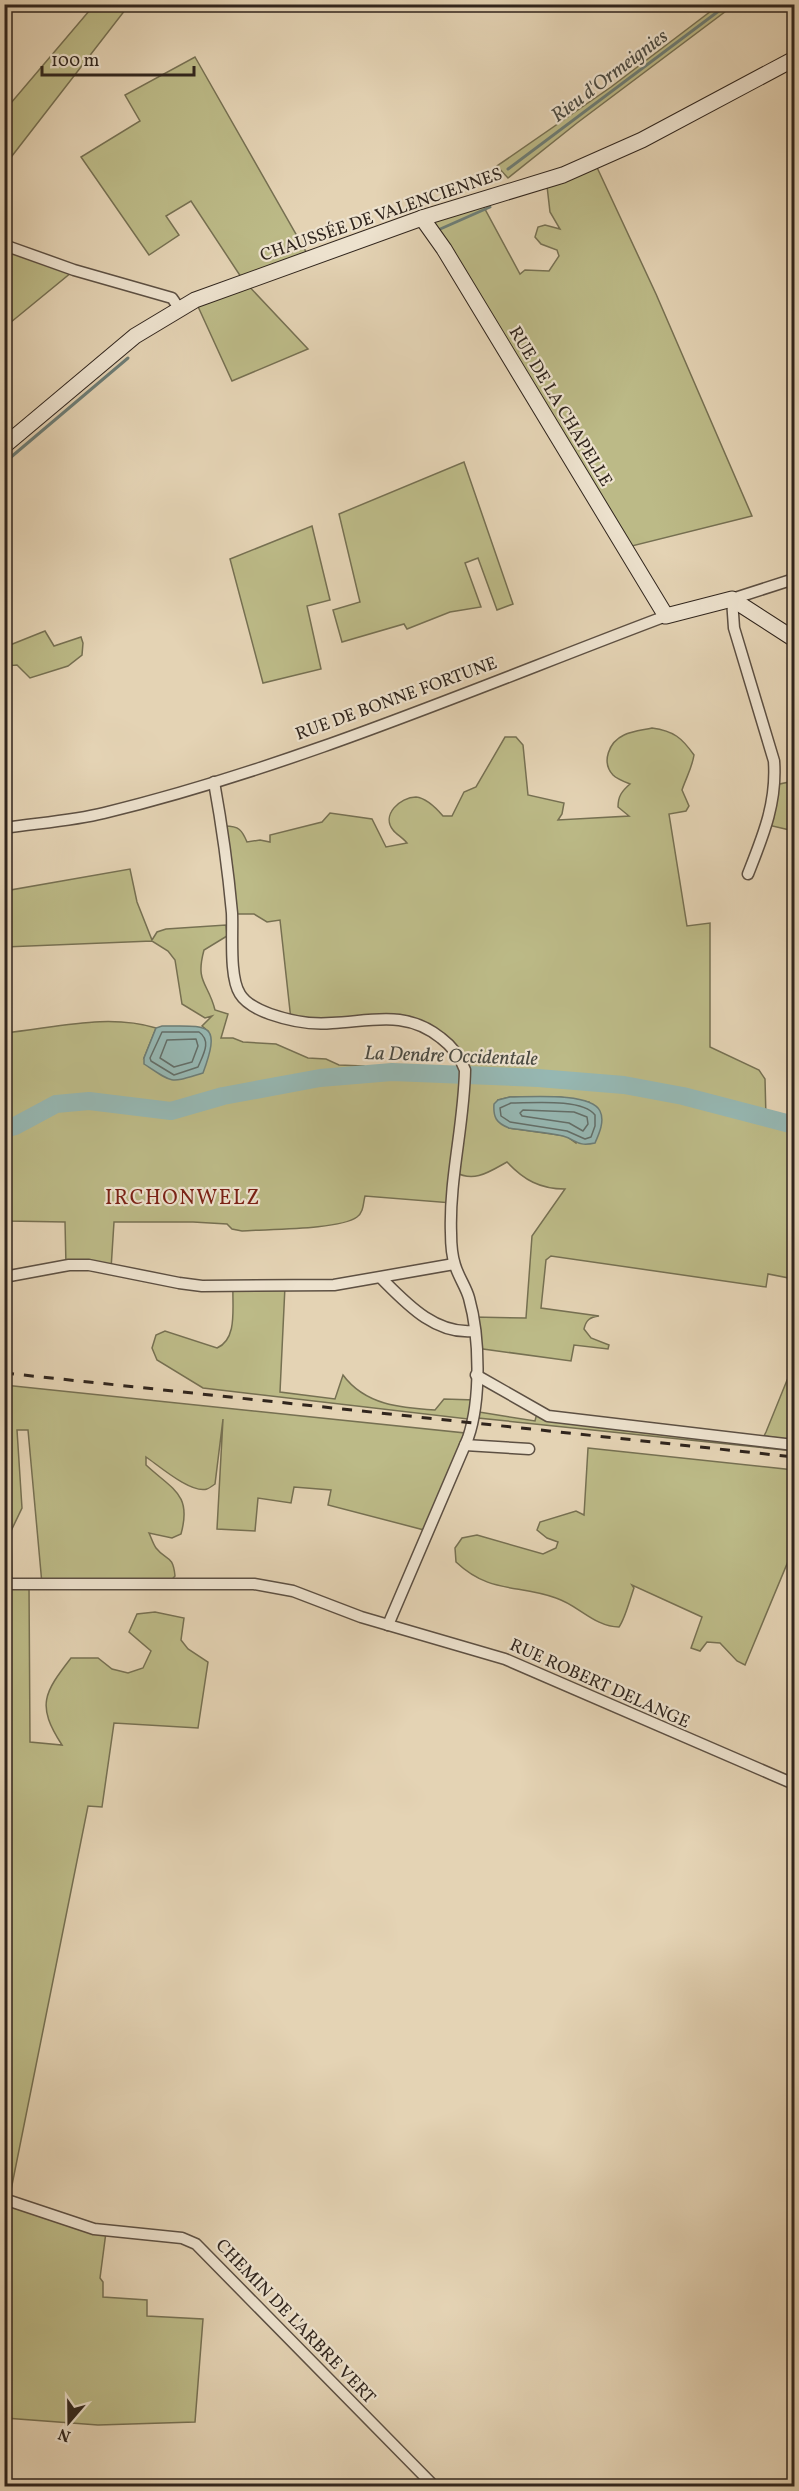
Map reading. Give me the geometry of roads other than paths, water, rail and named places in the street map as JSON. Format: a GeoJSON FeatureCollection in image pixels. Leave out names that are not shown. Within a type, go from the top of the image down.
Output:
{"type":"FeatureCollection","features":[{"type":"Feature","properties":{"kind":"main road","name":"CHAUSSÉE DE VALENCIENNES"},"geometry":{"type":"LineString","coordinates":[[4,446],[135,336],[179,308],[222,288],[422,218],[563,175],[642,140],[795,59]]}},
{"type":"Feature","properties":{"kind":"main road","name":"RUE DE LA CHAPELLE"},"geometry":{"type":"LineString","coordinates":[[422,218],[444,249],[666,616]]}},
{"type":"Feature","properties":{"kind":"main road","name":"RUE DE BONNE FORTUNE"},"geometry":{"type":"LineString","coordinates":[[666,616],[732,599]]}},
{"type":"Feature","properties":{"kind":"main road"},"geometry":{"type":"LineString","coordinates":[[732,599],[795,639]]}},
{"type":"Feature","properties":{"kind":"street"},"geometry":{"type":"LineString","coordinates":[[4,245],[74,270],[172,298],[179,308]]}},
{"type":"Feature","properties":{"kind":"street","name":"RUE DE BONNE FORTUNE"},"geometry":{"type":"LineString","coordinates":[[732,599],[795,579]]}},
{"type":"Feature","properties":{"kind":"street"},"geometry":{"type":"LineString","coordinates":[[732,599],[734,628],[774,761],[775,773],[768,825],[748,874]]}},
{"type":"Feature","properties":{"kind":"street","name":"RUE DE BONNE FORTUNE"},"geometry":{"type":"LineString","coordinates":[[4,828],[101,814],[294,757],[537,667],[666,616]]}},
{"type":"Feature","properties":{"kind":"street"},"geometry":{"type":"LineString","coordinates":[[214,782],[224,841],[235,974],[241,997],[266,1012],[297,1022],[333,1023],[377,1018],[411,1021],[430,1029],[456,1051],[465,1070],[451,1234],[454,1264],[469,1297],[474,1331],[476,1375],[472,1423],[465,1445],[388,1625]]}},
{"type":"Feature","properties":{"kind":"street"},"geometry":{"type":"LineString","coordinates":[[4,1277],[69,1265],[89,1265],[179,1283],[213,1286],[334,1285],[454,1264]]}},
{"type":"Feature","properties":{"kind":"street"},"geometry":{"type":"LineString","coordinates":[[381,1278],[411,1307],[428,1319],[452,1330],[474,1331]]}},
{"type":"Feature","properties":{"kind":"street"},"geometry":{"type":"LineString","coordinates":[[476,1375],[549,1416],[795,1445]]}},
{"type":"Feature","properties":{"kind":"street"},"geometry":{"type":"LineString","coordinates":[[465,1445],[529,1449]]}},
{"type":"Feature","properties":{"kind":"street","name":"RUE ROBERT DELANGE"},"geometry":{"type":"LineString","coordinates":[[4,1584],[270,1585],[388,1625],[506,1659],[795,1784]]}},
{"type":"Feature","properties":{"kind":"street","name":"CHEMIN DE L'ARBRE VERT"},"geometry":{"type":"LineString","coordinates":[[4,2199],[94,2229],[182,2238],[196,2244],[434,2487]]}},
{"type":"Feature","properties":{"kind":"water"},"geometry":{"type":"Polygon","coordinates":[[[190,1026],[207,1030],[211,1035],[211,1044],[203,1073],[172,1080],[144,1064],[144,1058],[156,1028],[190,1026]]]}},
{"type":"Feature","properties":{"kind":"water"},"geometry":{"type":"Polygon","coordinates":[[[510,1097],[573,1098],[594,1105],[600,1111],[602,1119],[595,1143],[581,1144],[563,1136],[505,1126],[496,1119],[494,1104],[498,1100],[510,1097]]]}},
{"type":"Feature","properties":{"kind":"waterway","name":"Rieu d'Ormeignies"},"geometry":{"type":"LineString","coordinates":[[508,169],[728,4]]}},
{"type":"Feature","properties":{"kind":"waterway","name":"Rieu d'Ormeignies"},"geometry":{"type":"LineString","coordinates":[[438,230],[490,207]]}},
{"type":"Feature","properties":{"kind":"waterway","name":"Rieu d'Ormeignies"},"geometry":{"type":"LineString","coordinates":[[4,463],[128,358]]}},
{"type":"Feature","properties":{"kind":"waterway","name":"La Dendre Occidentale"},"geometry":{"type":"LineString","coordinates":[[4,1129],[15,1126],[56,1104],[89,1101],[171,1111],[223,1096],[320,1078],[392,1072],[538,1078],[624,1085],[683,1096],[794,1125]]}},
{"type":"Feature","properties":{"kind":"railway"},"geometry":{"type":"LineString","coordinates":[[4,1373],[794,1457]]}},
{"type":"Feature","properties":{"kind":"district","name":"IRCHONWELZ"},"geometry":{"type":"Point","coordinates":[183,1197]}}]}
